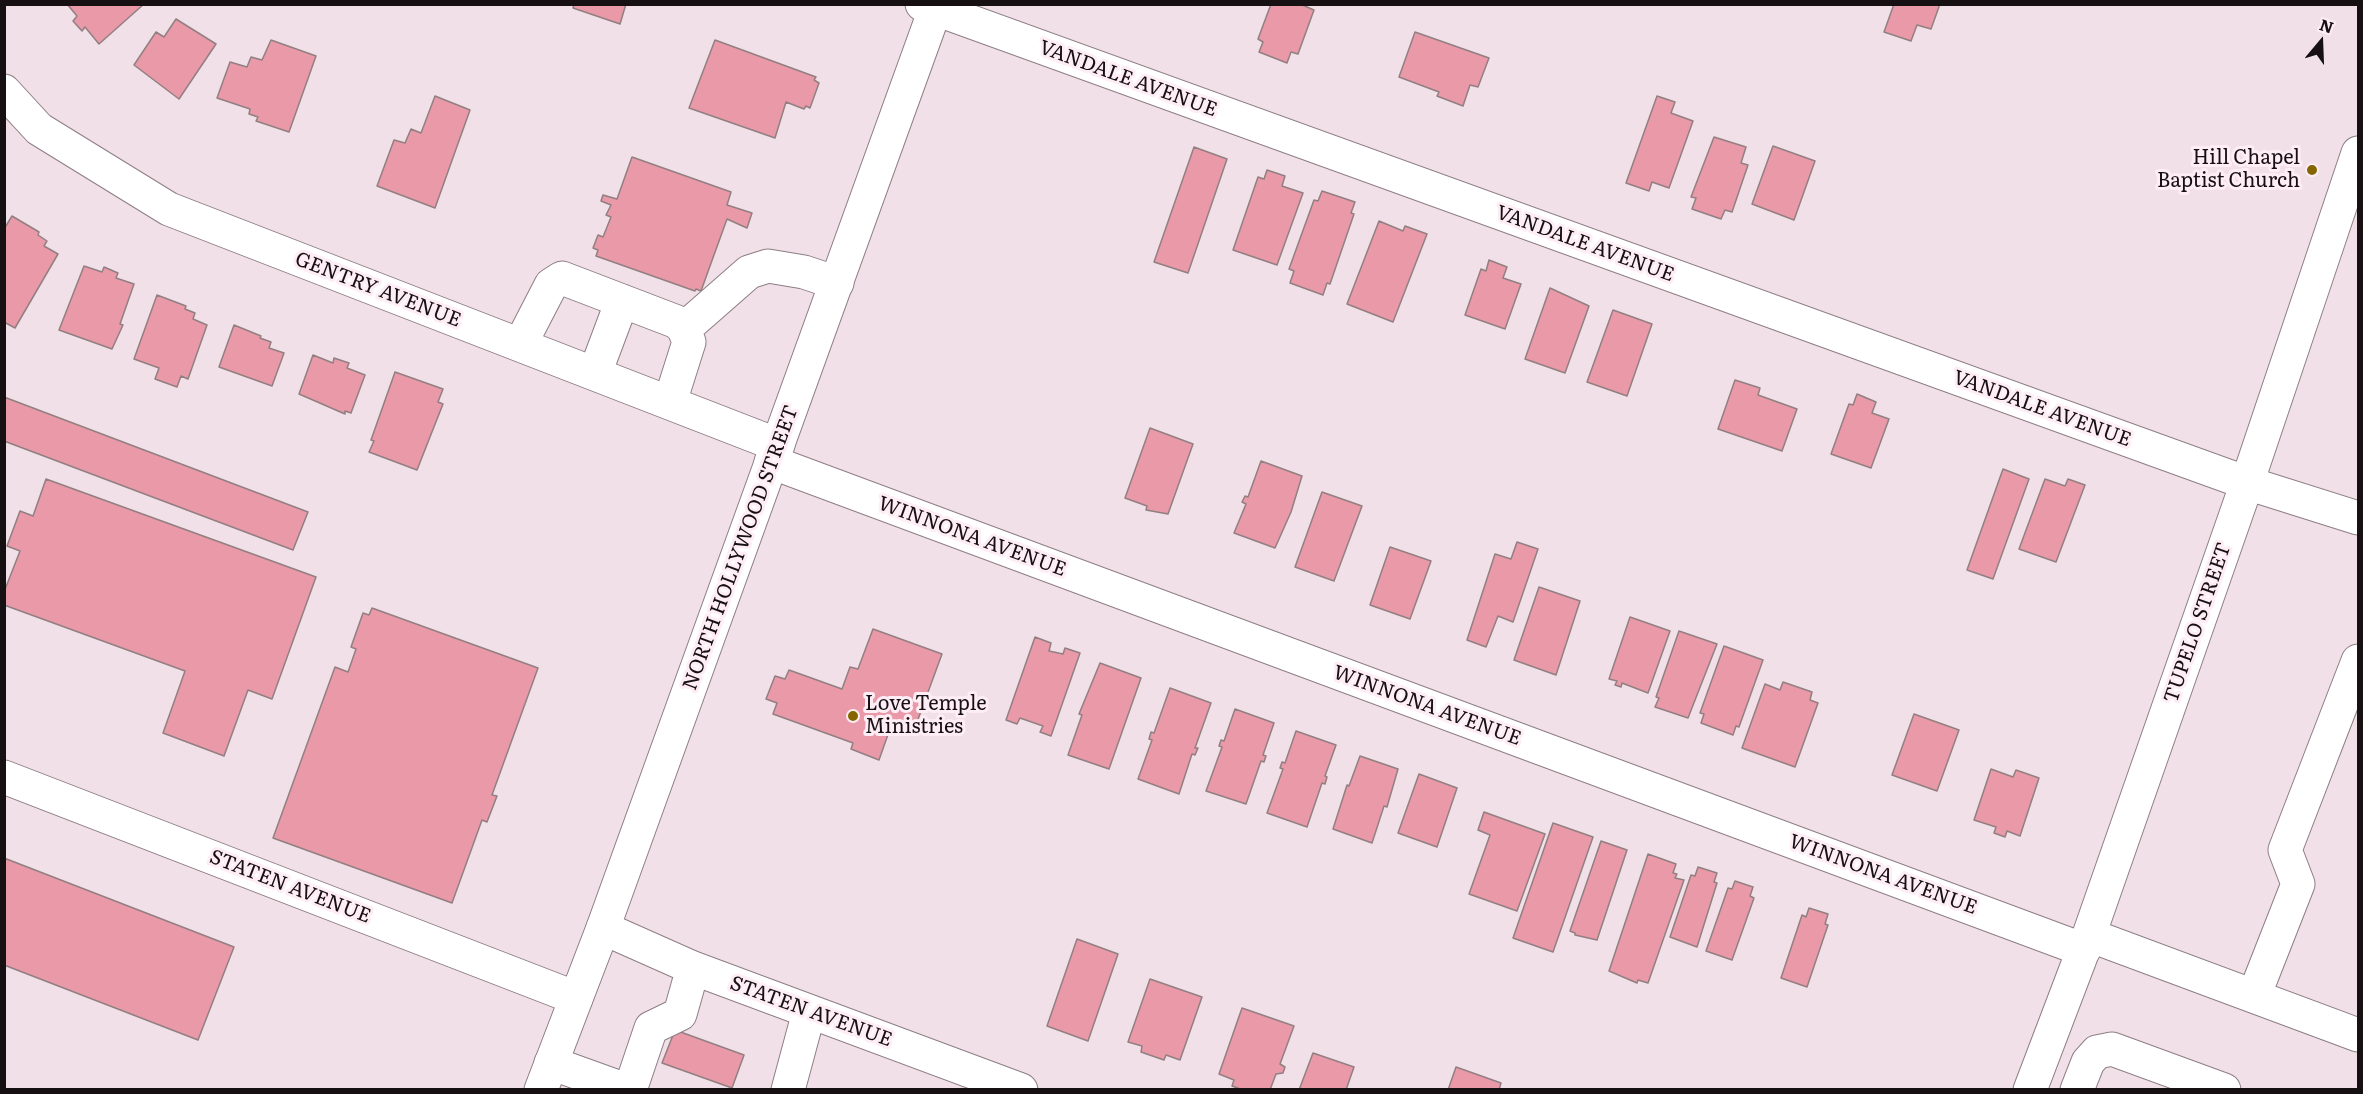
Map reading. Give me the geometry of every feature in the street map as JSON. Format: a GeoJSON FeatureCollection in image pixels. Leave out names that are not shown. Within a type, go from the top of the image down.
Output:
{"type":"FeatureCollection","features":[{"type":"Feature","properties":{"kind":"street","name":"NORTH HOLLYWOOD STREET"},"geometry":{"type":"LineString","coordinates":[[546,1076],[603,928],[837,283],[931,6]]}},
{"type":"Feature","properties":{"kind":"street","name":"VANDALE AVENUE"},"geometry":{"type":"LineString","coordinates":[[931,6],[2247,483],[2358,518]]}},
{"type":"Feature","properties":{"kind":"street","name":"GENTRY AVENUE"},"geometry":{"type":"LineString","coordinates":[[4,91],[39,129],[169,210],[670,402],[774,454]]}},
{"type":"Feature","properties":{"kind":"street","name":"TUPELO STREET"},"geometry":{"type":"LineString","coordinates":[[2030,1089],[2086,942],[2247,483],[2358,153]]}},
{"type":"Feature","properties":{"kind":"street"},"geometry":{"type":"LineString","coordinates":[[684,329],[749,272],[768,267],[804,272],[837,283]]}},
{"type":"Feature","properties":{"kind":"street"},"geometry":{"type":"LineString","coordinates":[[520,345],[550,285],[562,278],[677,322],[684,329],[690,342],[670,402]]}},
{"type":"Feature","properties":{"kind":"street"},"geometry":{"type":"LineString","coordinates":[[595,373],[622,301]]}},
{"type":"Feature","properties":{"kind":"street","name":"WINNONA AVENUE"},"geometry":{"type":"LineString","coordinates":[[774,454],[2086,942],[2254,996],[2358,1035]]}},
{"type":"Feature","properties":{"kind":"street"},"geometry":{"type":"LineString","coordinates":[[2254,996],[2298,884],[2285,850],[2358,661]]}},
{"type":"Feature","properties":{"kind":"street","name":"STATEN AVENUE"},"geometry":{"type":"LineString","coordinates":[[4,777],[576,998]]}},
{"type":"Feature","properties":{"kind":"street","name":"STATEN AVENUE"},"geometry":{"type":"LineString","coordinates":[[603,928],[693,968],[1021,1089]]}},
{"type":"Feature","properties":{"kind":"street"},"geometry":{"type":"LineString","coordinates":[[546,1076],[628,1089],[651,1028],[680,1014],[693,968]]}},
{"type":"Feature","properties":{"kind":"street"},"geometry":{"type":"LineString","coordinates":[[788,1089],[809,1012]]}},
{"type":"Feature","properties":{"kind":"street"},"geometry":{"type":"LineString","coordinates":[[2077,1089],[2088,1062],[2097,1052],[2112,1049],[2224,1089]]}},
{"type":"Feature","properties":{"kind":"building"},"geometry":{"type":"Polygon","coordinates":[[[67,4],[144,4],[99,44],[85,27],[82,31],[73,21],[77,16],[67,4]]]}},
{"type":"Feature","properties":{"kind":"building"},"geometry":{"type":"Polygon","coordinates":[[[574,4],[626,4],[620,24],[573,8],[574,4]]]}},
{"type":"Feature","properties":{"kind":"building"},"geometry":{"type":"Polygon","coordinates":[[[1271,4],[1300,4],[1314,10],[1298,54],[1291,52],[1287,63],[1259,52],[1263,42],[1258,39],[1271,4]]]}},
{"type":"Feature","properties":{"kind":"building"},"geometry":{"type":"Polygon","coordinates":[[[1894,4],[1940,4],[1931,29],[1917,25],[1911,41],[1884,32],[1894,4]]]}},
{"type":"Feature","properties":{"kind":"building"},"geometry":{"type":"Polygon","coordinates":[[[176,19],[216,44],[179,99],[134,65],[156,32],[164,37],[176,19]]]}},
{"type":"Feature","properties":{"kind":"building"},"geometry":{"type":"Polygon","coordinates":[[[1415,32],[1489,58],[1478,87],[1470,85],[1463,106],[1437,96],[1439,92],[1399,77],[1415,32]]]}},
{"type":"Feature","properties":{"kind":"building"},"geometry":{"type":"Polygon","coordinates":[[[271,40],[316,56],[289,132],[256,121],[258,117],[249,114],[250,109],[217,98],[230,62],[247,67],[251,57],[262,60],[271,40]]]}},
{"type":"Feature","properties":{"kind":"building"},"geometry":{"type":"Polygon","coordinates":[[[715,40],[816,77],[814,80],[819,83],[810,108],[806,106],[804,109],[786,102],[775,138],[689,108],[715,40]]]}},
{"type":"Feature","properties":{"kind":"building"},"geometry":{"type":"Polygon","coordinates":[[[435,96],[470,110],[435,208],[377,186],[394,140],[405,143],[411,129],[421,133],[435,96]]]}},
{"type":"Feature","properties":{"kind":"building"},"geometry":{"type":"Polygon","coordinates":[[[1657,96],[1675,102],[1671,113],[1693,121],[1669,188],[1652,182],[1649,191],[1626,183],[1657,96]]]}},
{"type":"Feature","properties":{"kind":"building"},"geometry":{"type":"Polygon","coordinates":[[[1714,137],[1746,147],[1741,163],[1748,165],[1732,212],[1725,210],[1721,219],[1692,209],[1696,198],[1691,197],[1714,137]]]}},
{"type":"Feature","properties":{"kind":"building"},"geometry":{"type":"Polygon","coordinates":[[[1773,146],[1815,161],[1794,220],[1752,204],[1773,146]]]}},
{"type":"Feature","properties":{"kind":"building"},"geometry":{"type":"Polygon","coordinates":[[[1194,147],[1227,159],[1188,273],[1154,262],[1194,147]]]}},
{"type":"Feature","properties":{"kind":"building"},"geometry":{"type":"Polygon","coordinates":[[[632,157],[731,192],[727,205],[752,213],[747,228],[727,219],[701,291],[696,289],[695,291],[596,256],[598,250],[593,248],[598,235],[603,237],[611,217],[606,215],[611,205],[601,201],[603,195],[617,199],[632,157]]]}},
{"type":"Feature","properties":{"kind":"building"},"geometry":{"type":"Polygon","coordinates":[[[1267,170],[1285,176],[1282,186],[1303,193],[1277,265],[1233,250],[1258,177],[1264,179],[1267,170]]]}},
{"type":"Feature","properties":{"kind":"building"},"geometry":{"type":"Polygon","coordinates":[[[1322,191],[1355,202],[1351,213],[1354,214],[1330,284],[1327,283],[1323,295],[1290,283],[1294,271],[1289,269],[1314,200],[1318,201],[1322,191]]]}},
{"type":"Feature","properties":{"kind":"building"},"geometry":{"type":"Polygon","coordinates":[[[12,216],[39,232],[38,235],[47,241],[44,246],[58,254],[15,328],[4,322],[4,229],[12,216]]]}},
{"type":"Feature","properties":{"kind":"building"},"geometry":{"type":"Polygon","coordinates":[[[1379,221],[1403,231],[1405,226],[1427,234],[1393,322],[1347,304],[1379,221]]]}},
{"type":"Feature","properties":{"kind":"building"},"geometry":{"type":"Polygon","coordinates":[[[1489,260],[1507,267],[1503,278],[1521,284],[1505,329],[1465,315],[1481,269],[1486,271],[1489,260]]]}},
{"type":"Feature","properties":{"kind":"building"},"geometry":{"type":"Polygon","coordinates":[[[84,266],[102,272],[104,267],[118,273],[116,278],[134,284],[120,324],[123,325],[112,349],[59,330],[84,266]]]}},
{"type":"Feature","properties":{"kind":"building"},"geometry":{"type":"Polygon","coordinates":[[[1550,288],[1589,306],[1565,373],[1525,359],[1550,288]]]}},
{"type":"Feature","properties":{"kind":"building"},"geometry":{"type":"Polygon","coordinates":[[[157,295],[186,306],[185,309],[195,313],[193,319],[207,325],[188,379],[181,376],[177,387],[155,379],[159,368],[134,359],[157,295]]]}},
{"type":"Feature","properties":{"kind":"building"},"geometry":{"type":"Polygon","coordinates":[[[1613,310],[1652,324],[1627,396],[1587,382],[1613,310]]]}},
{"type":"Feature","properties":{"kind":"building"},"geometry":{"type":"Polygon","coordinates":[[[234,325],[261,336],[260,338],[271,342],[269,348],[284,353],[272,386],[219,367],[234,325]]]}},
{"type":"Feature","properties":{"kind":"building"},"geometry":{"type":"Polygon","coordinates":[[[313,355],[333,363],[334,358],[349,363],[347,368],[365,375],[351,413],[345,411],[345,414],[299,394],[313,355]]]}},
{"type":"Feature","properties":{"kind":"building"},"geometry":{"type":"Polygon","coordinates":[[[395,372],[443,389],[438,402],[443,404],[417,470],[369,452],[374,441],[371,440],[395,372]]]}},
{"type":"Feature","properties":{"kind":"building"},"geometry":{"type":"Polygon","coordinates":[[[1735,380],[1760,388],[1758,395],[1797,409],[1782,451],[1718,429],[1735,380]]]}},
{"type":"Feature","properties":{"kind":"building"},"geometry":{"type":"Polygon","coordinates":[[[1857,394],[1876,402],[1872,413],[1889,419],[1871,468],[1831,454],[1849,404],[1853,405],[1857,394]]]}},
{"type":"Feature","properties":{"kind":"building"},"geometry":{"type":"Polygon","coordinates":[[[4,397],[308,512],[293,550],[4,441],[4,397]]]}},
{"type":"Feature","properties":{"kind":"building"},"geometry":{"type":"Polygon","coordinates":[[[1150,428],[1193,444],[1168,514],[1146,510],[1147,506],[1125,498],[1150,428]]]}},
{"type":"Feature","properties":{"kind":"building"},"geometry":{"type":"Polygon","coordinates":[[[1261,461],[1302,476],[1291,512],[1275,548],[1234,533],[1246,504],[1242,502],[1245,496],[1248,497],[1261,461]]]}},
{"type":"Feature","properties":{"kind":"building"},"geometry":{"type":"Polygon","coordinates":[[[2003,469],[2029,479],[1993,579],[1967,570],[2003,469]]]}},
{"type":"Feature","properties":{"kind":"building"},"geometry":{"type":"Polygon","coordinates":[[[46,479],[316,577],[272,699],[248,690],[224,756],[163,733],[185,671],[4,605],[4,592],[20,551],[7,546],[20,511],[33,516],[46,479]]]}},
{"type":"Feature","properties":{"kind":"building"},"geometry":{"type":"Polygon","coordinates":[[[2045,479],[2065,486],[2068,479],[2085,485],[2056,562],[2019,549],[2045,479]]]}},
{"type":"Feature","properties":{"kind":"building"},"geometry":{"type":"Polygon","coordinates":[[[1322,492],[1362,506],[1334,581],[1295,567],[1322,492]]]}},
{"type":"Feature","properties":{"kind":"building"},"geometry":{"type":"Polygon","coordinates":[[[1517,542],[1538,549],[1513,622],[1498,616],[1486,647],[1467,640],[1495,554],[1511,559],[1517,542]]]}},
{"type":"Feature","properties":{"kind":"building"},"geometry":{"type":"Polygon","coordinates":[[[1390,547],[1431,561],[1410,619],[1370,605],[1390,547]]]}},
{"type":"Feature","properties":{"kind":"building"},"geometry":{"type":"Polygon","coordinates":[[[1539,587],[1580,601],[1556,675],[1514,660],[1539,587]]]}},
{"type":"Feature","properties":{"kind":"building"},"geometry":{"type":"Polygon","coordinates":[[[372,608],[538,668],[492,795],[497,796],[487,822],[482,820],[452,903],[273,838],[335,667],[348,672],[356,649],[351,647],[363,613],[369,615],[372,608]]]}},
{"type":"Feature","properties":{"kind":"building"},"geometry":{"type":"Polygon","coordinates":[[[1630,617],[1670,631],[1648,693],[1622,683],[1621,687],[1615,685],[1617,681],[1609,679],[1630,617]]]}},
{"type":"Feature","properties":{"kind":"building"},"geometry":{"type":"Polygon","coordinates":[[[873,629],[942,654],[913,733],[891,726],[879,760],[851,749],[853,743],[773,714],[777,703],[766,699],[775,676],[785,679],[789,670],[842,689],[850,667],[858,669],[873,629]]]}},
{"type":"Feature","properties":{"kind":"building"},"geometry":{"type":"Polygon","coordinates":[[[1679,631],[1717,644],[1688,718],[1655,707],[1659,698],[1656,697],[1679,631]]]}},
{"type":"Feature","properties":{"kind":"building"},"geometry":{"type":"Polygon","coordinates":[[[1035,637],[1051,643],[1049,651],[1063,654],[1065,648],[1080,653],[1051,736],[1040,732],[1043,726],[1020,718],[1017,724],[1006,720],[1035,637]]]}},
{"type":"Feature","properties":{"kind":"building"},"geometry":{"type":"Polygon","coordinates":[[[1724,646],[1763,660],[1739,727],[1736,726],[1733,735],[1701,723],[1704,714],[1700,713],[1724,646]]]}},
{"type":"Feature","properties":{"kind":"building"},"geometry":{"type":"Polygon","coordinates":[[[1100,663],[1141,678],[1109,769],[1068,755],[1082,715],[1079,714],[1100,663]]]}},
{"type":"Feature","properties":{"kind":"building"},"geometry":{"type":"Polygon","coordinates":[[[1783,682],[1812,692],[1810,700],[1818,703],[1795,767],[1742,748],[1765,684],[1780,690],[1783,682]]]}},
{"type":"Feature","properties":{"kind":"building"},"geometry":{"type":"Polygon","coordinates":[[[1170,688],[1211,703],[1195,748],[1198,748],[1195,755],[1192,754],[1179,794],[1138,779],[1152,740],[1149,739],[1151,732],[1154,733],[1170,688]]]}},
{"type":"Feature","properties":{"kind":"building"},"geometry":{"type":"Polygon","coordinates":[[[1235,709],[1274,723],[1263,755],[1266,756],[1264,762],[1261,761],[1246,804],[1206,791],[1222,747],[1219,746],[1221,740],[1224,741],[1235,709]]]}},
{"type":"Feature","properties":{"kind":"building"},"geometry":{"type":"Polygon","coordinates":[[[1914,714],[1959,730],[1937,791],[1892,775],[1914,714]]]}},
{"type":"Feature","properties":{"kind":"building"},"geometry":{"type":"Polygon","coordinates":[[[1296,731],[1336,745],[1325,776],[1327,777],[1325,784],[1322,783],[1307,827],[1267,813],[1283,769],[1280,768],[1282,762],[1285,763],[1296,731]]]}},
{"type":"Feature","properties":{"kind":"building"},"geometry":{"type":"Polygon","coordinates":[[[1360,756],[1398,769],[1387,807],[1384,806],[1372,843],[1333,829],[1347,785],[1349,786],[1360,756]]]}},
{"type":"Feature","properties":{"kind":"building"},"geometry":{"type":"Polygon","coordinates":[[[1991,769],[2013,777],[2016,770],[2039,778],[2020,836],[2007,831],[2005,837],[1994,833],[1996,827],[1974,820],[1991,769]]]}},
{"type":"Feature","properties":{"kind":"building"},"geometry":{"type":"Polygon","coordinates":[[[1419,774],[1457,788],[1437,847],[1398,833],[1419,774]]]}},
{"type":"Feature","properties":{"kind":"building"},"geometry":{"type":"Polygon","coordinates":[[[1484,812],[1545,834],[1517,911],[1469,894],[1490,835],[1478,830],[1484,812]]]}},
{"type":"Feature","properties":{"kind":"building"},"geometry":{"type":"Polygon","coordinates":[[[1553,823],[1593,837],[1553,952],[1513,938],[1553,823]]]}},
{"type":"Feature","properties":{"kind":"building"},"geometry":{"type":"Polygon","coordinates":[[[1601,841],[1627,850],[1597,940],[1575,935],[1570,931],[1601,841]]]}},
{"type":"Feature","properties":{"kind":"building"},"geometry":{"type":"Polygon","coordinates":[[[1648,854],[1676,864],[1673,873],[1677,874],[1675,878],[1684,880],[1648,983],[1638,980],[1637,983],[1609,971],[1648,854]]]}},
{"type":"Feature","properties":{"kind":"building"},"geometry":{"type":"Polygon","coordinates":[[[4,858],[234,947],[198,1040],[4,965],[4,858]]]}},
{"type":"Feature","properties":{"kind":"building"},"geometry":{"type":"Polygon","coordinates":[[[1698,867],[1717,873],[1714,882],[1717,883],[1697,947],[1670,937],[1691,875],[1695,876],[1698,867]]]}},
{"type":"Feature","properties":{"kind":"building"},"geometry":{"type":"Polygon","coordinates":[[[1735,881],[1753,887],[1750,896],[1754,898],[1732,960],[1706,951],[1728,888],[1732,889],[1735,881]]]}},
{"type":"Feature","properties":{"kind":"building"},"geometry":{"type":"Polygon","coordinates":[[[1809,908],[1828,914],[1825,924],[1828,925],[1807,987],[1781,978],[1802,915],[1806,917],[1809,908]]]}},
{"type":"Feature","properties":{"kind":"building"},"geometry":{"type":"Polygon","coordinates":[[[1077,939],[1118,954],[1088,1041],[1047,1026],[1077,939]]]}},
{"type":"Feature","properties":{"kind":"building"},"geometry":{"type":"Polygon","coordinates":[[[1150,979],[1202,997],[1180,1060],[1166,1055],[1164,1060],[1141,1052],[1142,1046],[1128,1042],[1150,979]]]}},
{"type":"Feature","properties":{"kind":"building"},"geometry":{"type":"Polygon","coordinates":[[[1242,1008],[1294,1026],[1280,1064],[1285,1067],[1283,1073],[1276,1074],[1270,1090],[1243,1090],[1232,1086],[1234,1080],[1219,1074],[1242,1008]]]}},
{"type":"Feature","properties":{"kind":"building"},"geometry":{"type":"Polygon","coordinates":[[[675,1030],[744,1055],[732,1088],[662,1063],[675,1030]]]}},
{"type":"Feature","properties":{"kind":"building"},"geometry":{"type":"Polygon","coordinates":[[[1313,1053],[1354,1067],[1346,1090],[1299,1090],[1313,1053]]]}},
{"type":"Feature","properties":{"kind":"building"},"geometry":{"type":"Polygon","coordinates":[[[1456,1067],[1501,1083],[1499,1090],[1448,1090],[1456,1067]]]}},
{"type":"Feature","properties":{"kind":"place","name":"Hill Chapel Baptist Church"},"geometry":{"type":"Point","coordinates":[2312,170]}},
{"type":"Feature","properties":{"kind":"place","name":"Love Temple Ministries"},"geometry":{"type":"Point","coordinates":[853,716]}}]}
